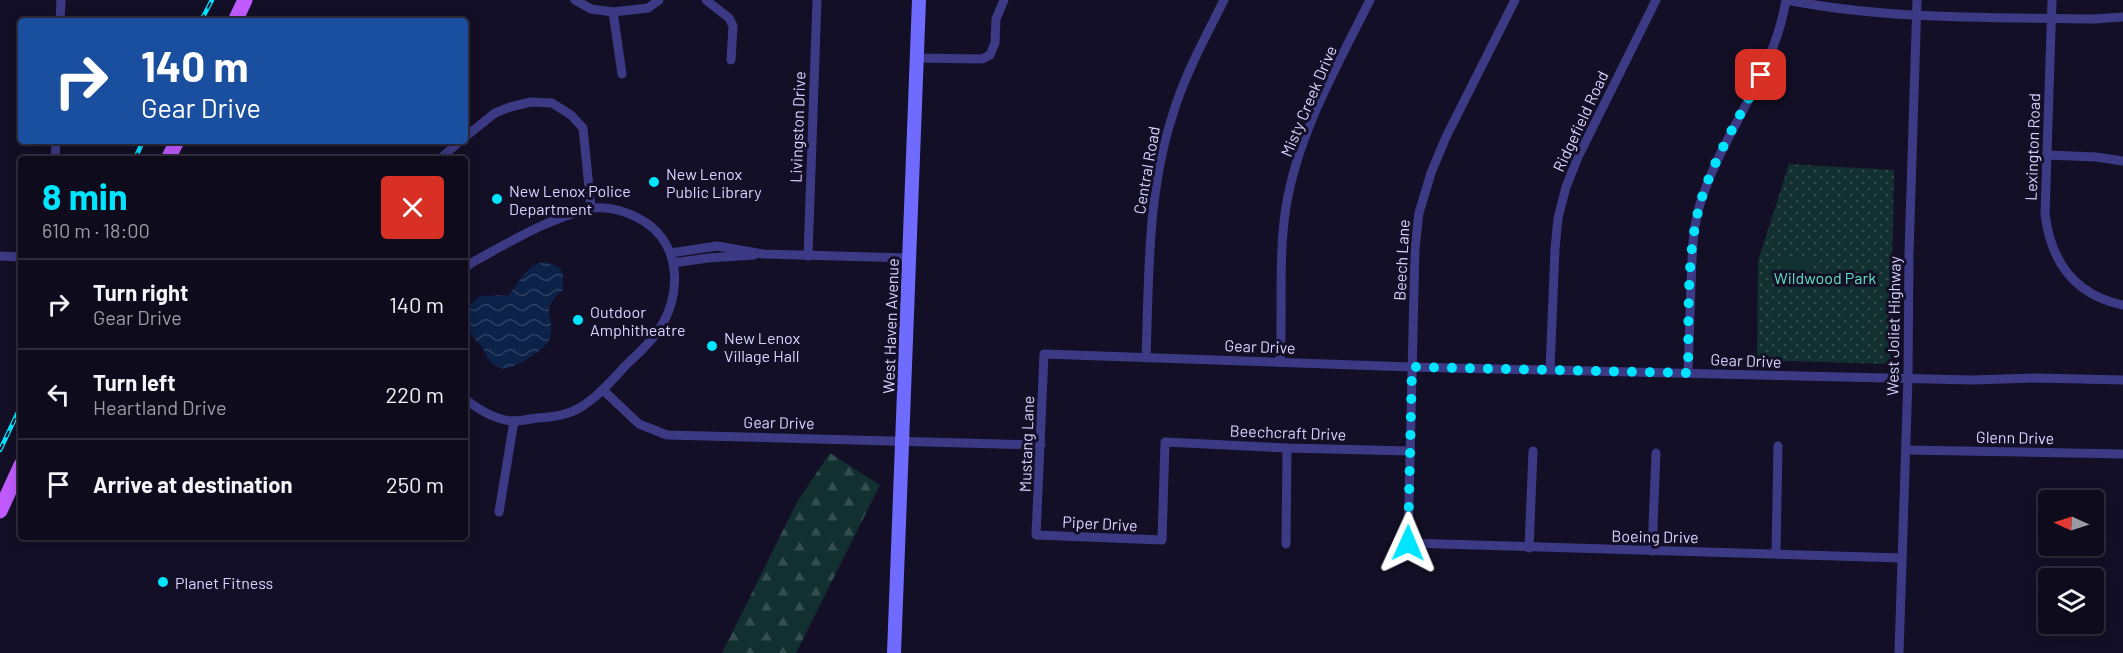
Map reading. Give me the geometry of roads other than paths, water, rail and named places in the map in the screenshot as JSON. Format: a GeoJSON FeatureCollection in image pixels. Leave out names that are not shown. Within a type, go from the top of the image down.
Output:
{"type":"FeatureCollection","features":[{"type":"Feature","properties":{"kind":"main road"},"geometry":{"type":"LineString","coordinates":[[236,18],[245,0]]}},
{"type":"Feature","properties":{"kind":"main road"},"geometry":{"type":"LineString","coordinates":[[0,511],[18,472]]}},
{"type":"Feature","properties":{"kind":"street"},"geometry":{"type":"LineString","coordinates":[[60,18],[61,0]]}},
{"type":"Feature","properties":{"kind":"street"},"geometry":{"type":"LineString","coordinates":[[575,0],[591,9],[613,12],[648,8],[659,0]]}},
{"type":"Feature","properties":{"kind":"street"},"geometry":{"type":"LineString","coordinates":[[706,0],[729,18],[733,26],[731,60]]}},
{"type":"Feature","properties":{"kind":"street","name":"Livingston Drive"},"geometry":{"type":"LineString","coordinates":[[808,256],[817,0]]}},
{"type":"Feature","properties":{"kind":"street","name":"West Haven Avenue"},"geometry":{"type":"LineString","coordinates":[[894,653],[919,0]]}},
{"type":"Feature","properties":{"kind":"street"},"geometry":{"type":"LineString","coordinates":[[916,58],[982,59],[990,56],[995,43],[996,19],[1004,0]]}},
{"type":"Feature","properties":{"kind":"street","name":"Central Road"},"geometry":{"type":"LineString","coordinates":[[1146,358],[1152,222],[1162,154],[1185,79],[1224,0]]}},
{"type":"Feature","properties":{"kind":"street","name":"Misty Creek Drive"},"geometry":{"type":"LineString","coordinates":[[1280,362],[1284,226],[1289,192],[1300,150],[1317,109],[1370,0]]}},
{"type":"Feature","properties":{"kind":"street","name":"Beech Lane"},"geometry":{"type":"LineString","coordinates":[[1408,543],[1415,248],[1419,213],[1423,195],[1446,137],[1515,0]]}},
{"type":"Feature","properties":{"kind":"street","name":"Ridgefield Road"},"geometry":{"type":"LineString","coordinates":[[1550,369],[1555,249],[1558,218],[1566,187],[1578,157],[1656,0]]}},
{"type":"Feature","properties":{"kind":"street"},"geometry":{"type":"LineString","coordinates":[[1688,373],[1692,240],[1700,202],[1712,173],[1771,55],[1782,25],[1786,0],[1832,9],[1916,14],[2094,19],[2123,17]]}},
{"type":"Feature","properties":{"kind":"street","name":"West Joliet Highway"},"geometry":{"type":"LineString","coordinates":[[1899,653],[1917,0]]}},
{"type":"Feature","properties":{"kind":"street","name":"Lexington Road"},"geometry":{"type":"LineString","coordinates":[[2052,0],[2045,214],[2048,236],[2066,272],[2079,285],[2092,295],[2123,305]]}},
{"type":"Feature","properties":{"kind":"street"},"geometry":{"type":"LineString","coordinates":[[613,12],[622,74]]}},
{"type":"Feature","properties":{"kind":"street"},"geometry":{"type":"LineString","coordinates":[[468,135],[495,113],[510,107],[531,102],[552,103],[571,115],[583,128],[591,208]]}},
{"type":"Feature","properties":{"kind":"street"},"geometry":{"type":"LineString","coordinates":[[443,156],[457,144]]}},
{"type":"Feature","properties":{"kind":"street"},"geometry":{"type":"LineString","coordinates":[[2047,155],[2096,157],[2123,161]]}},
{"type":"Feature","properties":{"kind":"street"},"geometry":{"type":"LineString","coordinates":[[468,266],[550,221],[591,208],[616,209],[650,225],[671,253],[675,276],[674,297],[658,331],[603,390],[584,405],[569,414],[552,418],[514,421],[483,411],[468,401]]}},
{"type":"Feature","properties":{"kind":"street"},"geometry":{"type":"LineString","coordinates":[[671,253],[717,246],[763,254]]}},
{"type":"Feature","properties":{"kind":"street"},"geometry":{"type":"LineString","coordinates":[[673,263],[700,258],[763,254],[910,258]]}},
{"type":"Feature","properties":{"kind":"street"},"geometry":{"type":"LineString","coordinates":[[0,256],[18,257]]}},
{"type":"Feature","properties":{"kind":"street","name":"Gear Drive"},"geometry":{"type":"LineString","coordinates":[[1044,354],[1412,367],[1908,378],[2123,380]]}},
{"type":"Feature","properties":{"kind":"street","name":"Mustang Lane"},"geometry":{"type":"LineString","coordinates":[[1036,535],[1044,354]]}},
{"type":"Feature","properties":{"kind":"street","name":"Gear Drive"},"geometry":{"type":"LineString","coordinates":[[603,390],[639,424],[667,435],[1041,445]]}},
{"type":"Feature","properties":{"kind":"street"},"geometry":{"type":"LineString","coordinates":[[499,512],[514,421]]}},
{"type":"Feature","properties":{"kind":"street","name":"Beechcraft Drive"},"geometry":{"type":"LineString","coordinates":[[1162,540],[1165,442],[1410,451]]}},
{"type":"Feature","properties":{"kind":"street"},"geometry":{"type":"LineString","coordinates":[[1776,554],[1778,446]]}},
{"type":"Feature","properties":{"kind":"street"},"geometry":{"type":"LineString","coordinates":[[1286,544],[1287,448]]}},
{"type":"Feature","properties":{"kind":"street","name":"Glenn Drive"},"geometry":{"type":"LineString","coordinates":[[1906,450],[2123,454]]}},
{"type":"Feature","properties":{"kind":"street"},"geometry":{"type":"LineString","coordinates":[[1529,548],[1533,451]]}},
{"type":"Feature","properties":{"kind":"street"},"geometry":{"type":"LineString","coordinates":[[1652,551],[1656,453]]}},
{"type":"Feature","properties":{"kind":"street","name":"Piper Drive"},"geometry":{"type":"LineString","coordinates":[[1036,535],[1162,540]]}},
{"type":"Feature","properties":{"kind":"street","name":"Boeing Drive"},"geometry":{"type":"LineString","coordinates":[[1408,543],[1901,558]]}},
{"type":"Feature","properties":{"kind":"water"},"geometry":{"type":"Polygon","coordinates":[[[546,262],[560,268],[563,274],[563,290],[555,298],[549,310],[551,333],[549,340],[537,353],[512,367],[497,367],[490,361],[468,329],[468,306],[480,296],[509,295],[524,274],[539,263],[546,262]]]}},
{"type":"Feature","properties":{"kind":"railway"},"geometry":{"type":"LineString","coordinates":[[203,18],[212,0]]}},
{"type":"Feature","properties":{"kind":"railway"},"geometry":{"type":"LineString","coordinates":[[136,156],[142,144]]}},
{"type":"Feature","properties":{"kind":"railway"},"geometry":{"type":"LineString","coordinates":[[0,450],[18,412]]}},
{"type":"Feature","properties":{"kind":"place","name":"New Lenox Public Library"},"geometry":{"type":"Point","coordinates":[654,182]}},
{"type":"Feature","properties":{"kind":"place","name":"New Lenox Police Department"},"geometry":{"type":"Point","coordinates":[497,199]}},
{"type":"Feature","properties":{"kind":"place","name":"Outdoor Amphitheatre"},"geometry":{"type":"Point","coordinates":[578,320]}},
{"type":"Feature","properties":{"kind":"place","name":"New Lenox Village Hall"},"geometry":{"type":"Point","coordinates":[712,346]}},
{"type":"Feature","properties":{"kind":"place","name":"Planet Fitness"},"geometry":{"type":"Point","coordinates":[163,582]}},
{"type":"Feature","properties":{"kind":"park label","name":"Wildwood Park"},"geometry":{"type":"Point","coordinates":[1825,277]}}]}
